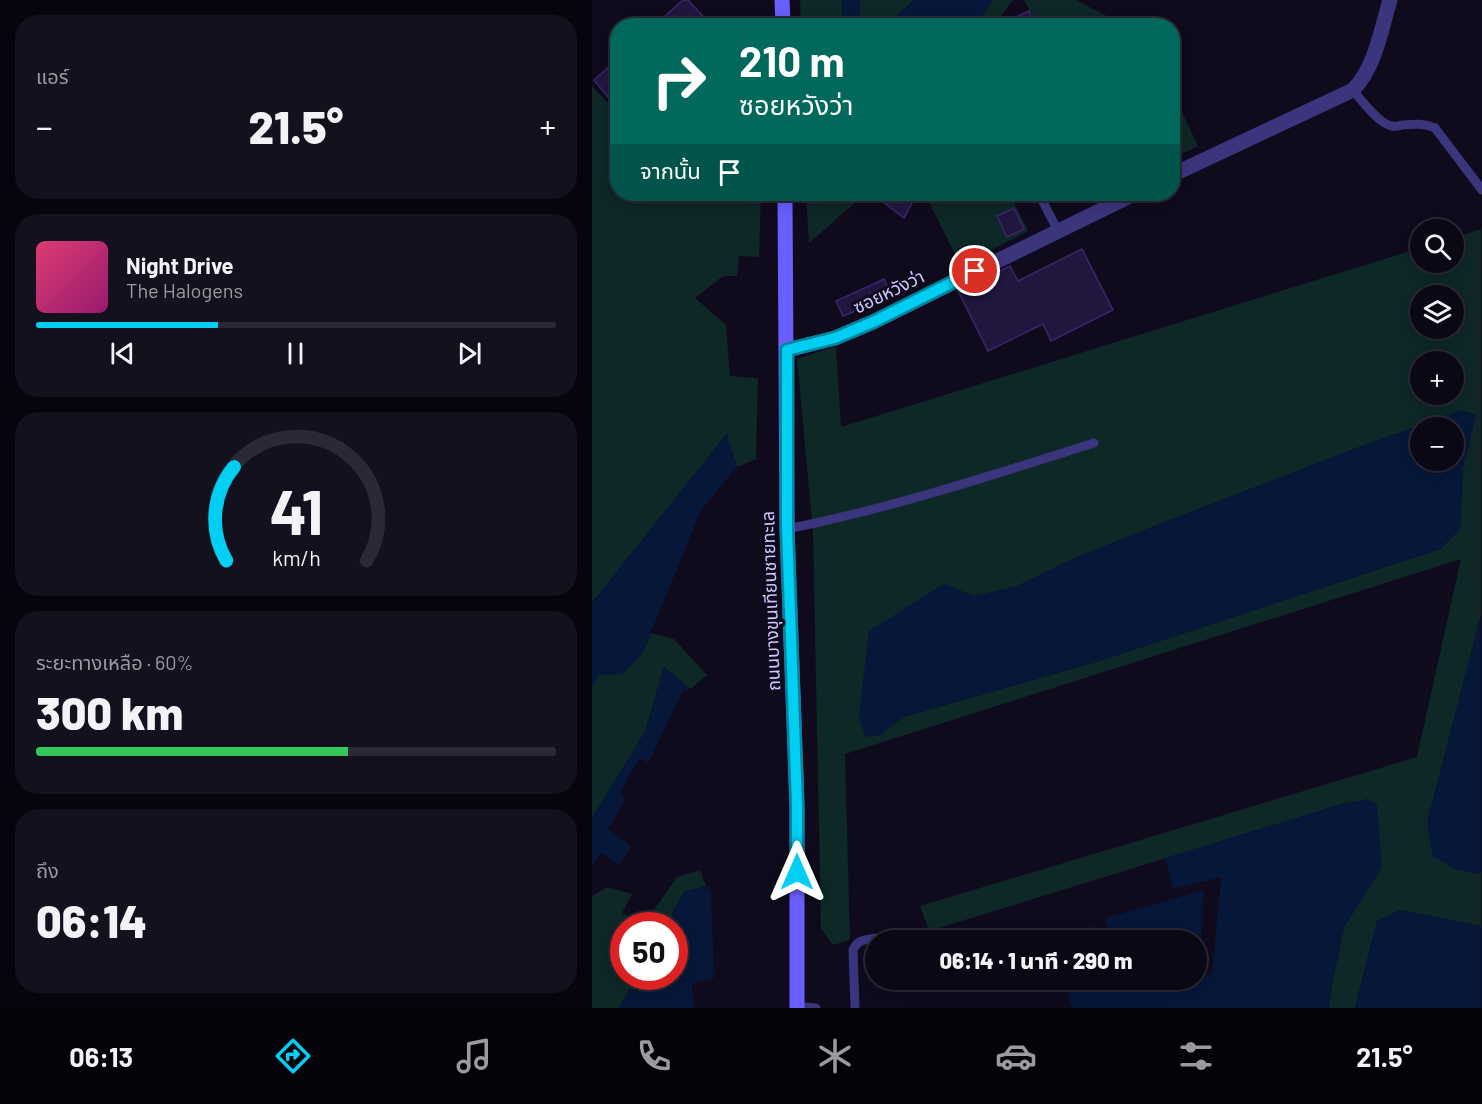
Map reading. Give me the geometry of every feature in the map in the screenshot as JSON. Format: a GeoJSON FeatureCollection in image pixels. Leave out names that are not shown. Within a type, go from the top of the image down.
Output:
{"type":"FeatureCollection","features":[{"type":"Feature","properties":{"kind":"main road"},"geometry":{"type":"LineString","coordinates":[[782,0],[783,18]]}},
{"type":"Feature","properties":{"kind":"main road","name":"ถนนบางขุนเทียนชายทะเล"},"geometry":{"type":"LineString","coordinates":[[785,201],[787,529],[797,805],[794,1007]]}},
{"type":"Feature","properties":{"kind":"street"},"geometry":{"type":"LineString","coordinates":[[1180,171],[1353,90],[1361,82],[1374,55],[1390,0]]}},
{"type":"Feature","properties":{"kind":"street","name":"ซอยหวังว่า"},"geometry":{"type":"LineString","coordinates":[[787,350],[835,338],[873,322],[1120,201]]}},
{"type":"Feature","properties":{"kind":"lane"},"geometry":{"type":"LineString","coordinates":[[1353,90],[1371,112],[1385,123],[1392,126],[1425,124],[1435,128],[1482,190]]}},
{"type":"Feature","properties":{"kind":"lane"},"geometry":{"type":"LineString","coordinates":[[1043,201],[1058,231]]}},
{"type":"Feature","properties":{"kind":"lane"},"geometry":{"type":"LineString","coordinates":[[787,529],[840,519],[968,483],[1094,443]]}},
{"type":"Feature","properties":{"kind":"lane"},"geometry":{"type":"LineString","coordinates":[[855,1008],[853,950],[856,944],[865,941]]}},
{"type":"Feature","properties":{"kind":"lane"},"geometry":{"type":"LineString","coordinates":[[794,1007],[816,1008]]}},
{"type":"Feature","properties":{"kind":"green space"},"geometry":{"type":"Polygon","coordinates":[[[800,0],[842,0],[843,18],[801,18],[800,0]]]}},
{"type":"Feature","properties":{"kind":"green space"},"geometry":{"type":"Polygon","coordinates":[[[860,0],[914,0],[895,18],[859,18],[860,0]]]}},
{"type":"Feature","properties":{"kind":"green space"},"geometry":{"type":"Polygon","coordinates":[[[993,0],[1013,0],[999,18],[981,18],[993,0]]]}},
{"type":"Feature","properties":{"kind":"green space"},"geometry":{"type":"Polygon","coordinates":[[[1024,0],[1076,0],[1111,18],[1033,18],[1024,0]]]}},
{"type":"Feature","properties":{"kind":"green space"},"geometry":{"type":"Polygon","coordinates":[[[592,86],[610,105],[610,201],[761,201],[759,257],[739,256],[737,276],[723,276],[695,298],[726,325],[730,376],[758,378],[756,459],[737,467],[726,435],[592,603],[592,86]]]}},
{"type":"Feature","properties":{"kind":"green space"},"geometry":{"type":"Polygon","coordinates":[[[1180,108],[1198,146],[1180,154],[1180,108]]]}},
{"type":"Feature","properties":{"kind":"green space"},"geometry":{"type":"Polygon","coordinates":[[[806,201],[857,201],[809,243],[806,201]]]}},
{"type":"Feature","properties":{"kind":"green space"},"geometry":{"type":"Polygon","coordinates":[[[928,201],[1013,201],[1028,231],[961,266],[928,201]]]}},
{"type":"Feature","properties":{"kind":"green space"},"geometry":{"type":"Polygon","coordinates":[[[1481,229],[1481,615],[1427,823],[1455,869],[1481,874],[1481,926],[1400,910],[1377,921],[1355,1008],[1329,1008],[1344,927],[1382,867],[1369,799],[1342,804],[932,930],[929,930],[920,906],[1417,757],[1461,559],[845,754],[850,940],[833,945],[821,928],[813,532],[797,359],[836,346],[841,427],[1410,251],[1410,273],[1464,273],[1464,234],[1481,229]],[[1462,411],[1445,417],[1410,417],[1410,429],[1162,523],[1075,558],[1015,587],[975,596],[880,735],[903,717],[1096,662],[1440,549],[1460,529],[1464,462],[1476,415],[1462,411]]]}},
{"type":"Feature","properties":{"kind":"green space"},"geometry":{"type":"Polygon","coordinates":[[[651,633],[674,639],[707,675],[690,689],[664,667],[645,732],[592,818],[592,687],[598,675],[642,654],[651,633]]]}},
{"type":"Feature","properties":{"kind":"green space"},"geometry":{"type":"Polygon","coordinates":[[[700,870],[706,886],[684,892],[673,912],[652,912],[677,877],[700,870]]]}},
{"type":"Feature","properties":{"kind":"green space"},"geometry":{"type":"Polygon","coordinates":[[[607,887],[632,894],[623,912],[610,912],[610,990],[629,990],[619,1008],[592,1008],[592,896],[607,887]]]}},
{"type":"Feature","properties":{"kind":"water"},"geometry":{"type":"Polygon","coordinates":[[[842,0],[860,0],[860,18],[843,18],[842,0]]]}},
{"type":"Feature","properties":{"kind":"water"},"geometry":{"type":"Polygon","coordinates":[[[914,0],[993,0],[981,18],[895,18],[914,0]]]}},
{"type":"Feature","properties":{"kind":"water"},"geometry":{"type":"Polygon","coordinates":[[[1462,410],[1476,415],[1464,462],[1464,417],[1443,417],[1462,410]]]}},
{"type":"Feature","properties":{"kind":"water"},"geometry":{"type":"Polygon","coordinates":[[[1410,429],[1410,471],[1463,471],[1460,529],[1440,549],[1096,662],[904,717],[880,735],[865,737],[859,715],[869,631],[944,584],[975,596],[1015,587],[1075,558],[1410,429]]]}},
{"type":"Feature","properties":{"kind":"water"},"geometry":{"type":"Polygon","coordinates":[[[727,434],[737,467],[701,510],[642,654],[623,674],[598,675],[592,687],[592,603],[727,434]]]}},
{"type":"Feature","properties":{"kind":"water"},"geometry":{"type":"Polygon","coordinates":[[[1481,615],[1481,874],[1455,869],[1433,856],[1427,823],[1481,615]]]}},
{"type":"Feature","properties":{"kind":"water"},"geometry":{"type":"Polygon","coordinates":[[[664,667],[690,689],[683,691],[648,763],[640,758],[620,792],[626,799],[608,829],[631,846],[619,865],[601,853],[592,866],[592,818],[645,732],[664,667]]]}},
{"type":"Feature","properties":{"kind":"water"},"geometry":{"type":"Polygon","coordinates":[[[1369,799],[1377,805],[1382,867],[1344,927],[1329,1008],[1072,1008],[1067,990],[1207,990],[1207,975],[1212,975],[1221,877],[1173,889],[1165,858],[1342,804],[1369,799]]]}},
{"type":"Feature","properties":{"kind":"water"},"geometry":{"type":"Polygon","coordinates":[[[706,886],[711,891],[714,978],[692,984],[694,1008],[619,1008],[629,990],[688,990],[688,912],[673,912],[684,892],[706,886]]]}},
{"type":"Feature","properties":{"kind":"water"},"geometry":{"type":"Polygon","coordinates":[[[1204,890],[1202,930],[1109,930],[1105,918],[1204,890]]]}},
{"type":"Feature","properties":{"kind":"water"},"geometry":{"type":"Polygon","coordinates":[[[1400,910],[1481,926],[1481,1008],[1355,1008],[1377,921],[1400,910]]]}},
{"type":"Feature","properties":{"kind":"water"},"geometry":{"type":"Polygon","coordinates":[[[1093,926],[1094,930],[1081,930],[1093,926]]]}},
{"type":"Feature","properties":{"kind":"building"},"geometry":{"type":"Polygon","coordinates":[[[683,0],[688,0],[705,18],[663,18],[683,0]]]}},
{"type":"Feature","properties":{"kind":"building"},"geometry":{"type":"Polygon","coordinates":[[[1029,11],[1032,18],[1014,18],[1029,11]]]}},
{"type":"Feature","properties":{"kind":"building"},"geometry":{"type":"Polygon","coordinates":[[[610,66],[610,96],[608,97],[594,80],[610,66]]]}},
{"type":"Feature","properties":{"kind":"building"},"geometry":{"type":"Polygon","coordinates":[[[882,201],[913,201],[904,218],[882,201]]]}},
{"type":"Feature","properties":{"kind":"building"},"geometry":{"type":"Polygon","coordinates":[[[1014,208],[1024,229],[1007,237],[997,216],[1014,208]]]}},
{"type":"Feature","properties":{"kind":"building"},"geometry":{"type":"Polygon","coordinates":[[[1082,249],[1113,310],[1051,341],[1043,324],[988,351],[958,291],[1010,266],[1018,281],[1082,249]]]}},
{"type":"Feature","properties":{"kind":"building"},"geometry":{"type":"Polygon","coordinates":[[[884,279],[892,296],[843,316],[836,301],[884,279]]]}},
{"type":"Feature","properties":{"kind":"route"},"geometry":{"type":"LineString","coordinates":[[797,872],[797,805],[787,529],[787,350],[835,338],[873,322],[975,271]]}}]}
